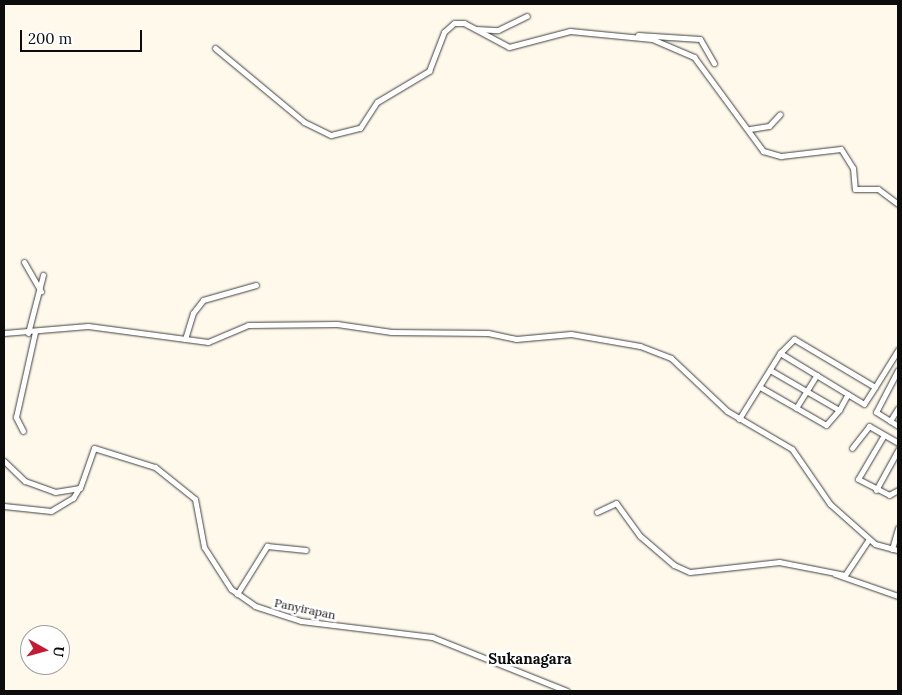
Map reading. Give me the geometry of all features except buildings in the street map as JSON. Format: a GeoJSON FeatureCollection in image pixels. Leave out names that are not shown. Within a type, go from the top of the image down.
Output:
{"type":"FeatureCollection","features":[{"type":"Feature","properties":{"kind":"street"},"geometry":{"type":"LineString","coordinates":[[473,28],[498,30],[527,16]]}},
{"type":"Feature","properties":{"kind":"street"},"geometry":{"type":"LineString","coordinates":[[215,48],[304,122],[331,135],[360,128],[377,102],[429,71],[449,26],[460,22],[509,47],[563,31],[700,39],[714,63]]}},
{"type":"Feature","properties":{"kind":"street"},"geometry":{"type":"LineString","coordinates":[[635,36],[677,47],[694,57],[750,129],[759,148],[776,156],[842,150],[854,168],[855,189],[878,189],[898,204]]}},
{"type":"Feature","properties":{"kind":"street"},"geometry":{"type":"LineString","coordinates":[[750,129],[770,126],[780,114]]}},
{"type":"Feature","properties":{"kind":"street"},"geometry":{"type":"LineString","coordinates":[[24,262],[41,291]]}},
{"type":"Feature","properties":{"kind":"street"},"geometry":{"type":"LineString","coordinates":[[28,333],[41,291],[43,276]]}},
{"type":"Feature","properties":{"kind":"street"},"geometry":{"type":"LineString","coordinates":[[185,338],[193,313],[204,300],[256,285]]}},
{"type":"Feature","properties":{"kind":"street"},"geometry":{"type":"LineString","coordinates":[[4,333],[28,333],[88,326],[208,342],[248,325],[284,323],[344,324],[391,332],[488,332],[516,339],[580,334],[663,353],[739,419],[792,449],[830,504],[869,539],[898,550]]}},
{"type":"Feature","properties":{"kind":"street"},"geometry":{"type":"LineString","coordinates":[[24,431],[16,417],[35,332]]}},
{"type":"Feature","properties":{"kind":"street"},"geometry":{"type":"LineString","coordinates":[[739,419],[780,353],[794,339],[875,387]]}},
{"type":"Feature","properties":{"kind":"street"},"geometry":{"type":"LineString","coordinates":[[780,353],[864,404],[898,350]]}},
{"type":"Feature","properties":{"kind":"street"},"geometry":{"type":"LineString","coordinates":[[770,370],[839,410]]}},
{"type":"Feature","properties":{"kind":"street"},"geometry":{"type":"LineString","coordinates":[[898,370],[877,406],[876,412],[898,426]]}},
{"type":"Feature","properties":{"kind":"street"},"geometry":{"type":"LineString","coordinates":[[796,408],[817,375]]}},
{"type":"Feature","properties":{"kind":"street"},"geometry":{"type":"LineString","coordinates":[[760,387],[828,425],[848,394]]}},
{"type":"Feature","properties":{"kind":"street"},"geometry":{"type":"LineString","coordinates":[[890,421],[898,408]]}},
{"type":"Feature","properties":{"kind":"street"},"geometry":{"type":"LineString","coordinates":[[852,448],[867,426],[898,443]]}},
{"type":"Feature","properties":{"kind":"street"},"geometry":{"type":"LineString","coordinates":[[884,435],[858,479],[876,490],[891,496],[898,490]]}},
{"type":"Feature","properties":{"kind":"street","name":"Panyirapan"},"geometry":{"type":"LineString","coordinates":[[80,488],[97,447],[168,474],[195,499],[204,547],[236,594],[260,608],[301,621],[432,638],[567,691]]}},
{"type":"Feature","properties":{"kind":"street"},"geometry":{"type":"LineString","coordinates":[[876,490],[898,450]]}},
{"type":"Feature","properties":{"kind":"street"},"geometry":{"type":"LineString","coordinates":[[4,461],[18,477],[38,488],[62,492],[80,488]]}},
{"type":"Feature","properties":{"kind":"street"},"geometry":{"type":"LineString","coordinates":[[4,506],[50,511],[73,498],[80,488]]}},
{"type":"Feature","properties":{"kind":"street"},"geometry":{"type":"LineString","coordinates":[[597,512],[616,503],[634,530],[685,571],[778,562],[834,574],[898,596]]}},
{"type":"Feature","properties":{"kind":"street"},"geometry":{"type":"LineString","coordinates":[[892,549],[898,528]]}},
{"type":"Feature","properties":{"kind":"street"},"geometry":{"type":"LineString","coordinates":[[834,574],[847,573],[869,539]]}},
{"type":"Feature","properties":{"kind":"street"},"geometry":{"type":"LineString","coordinates":[[236,594],[267,546],[306,550]]}},
{"type":"Feature","properties":{"kind":"district","name":"Sukanagara"},"geometry":{"type":"Point","coordinates":[530,659]}}]}
